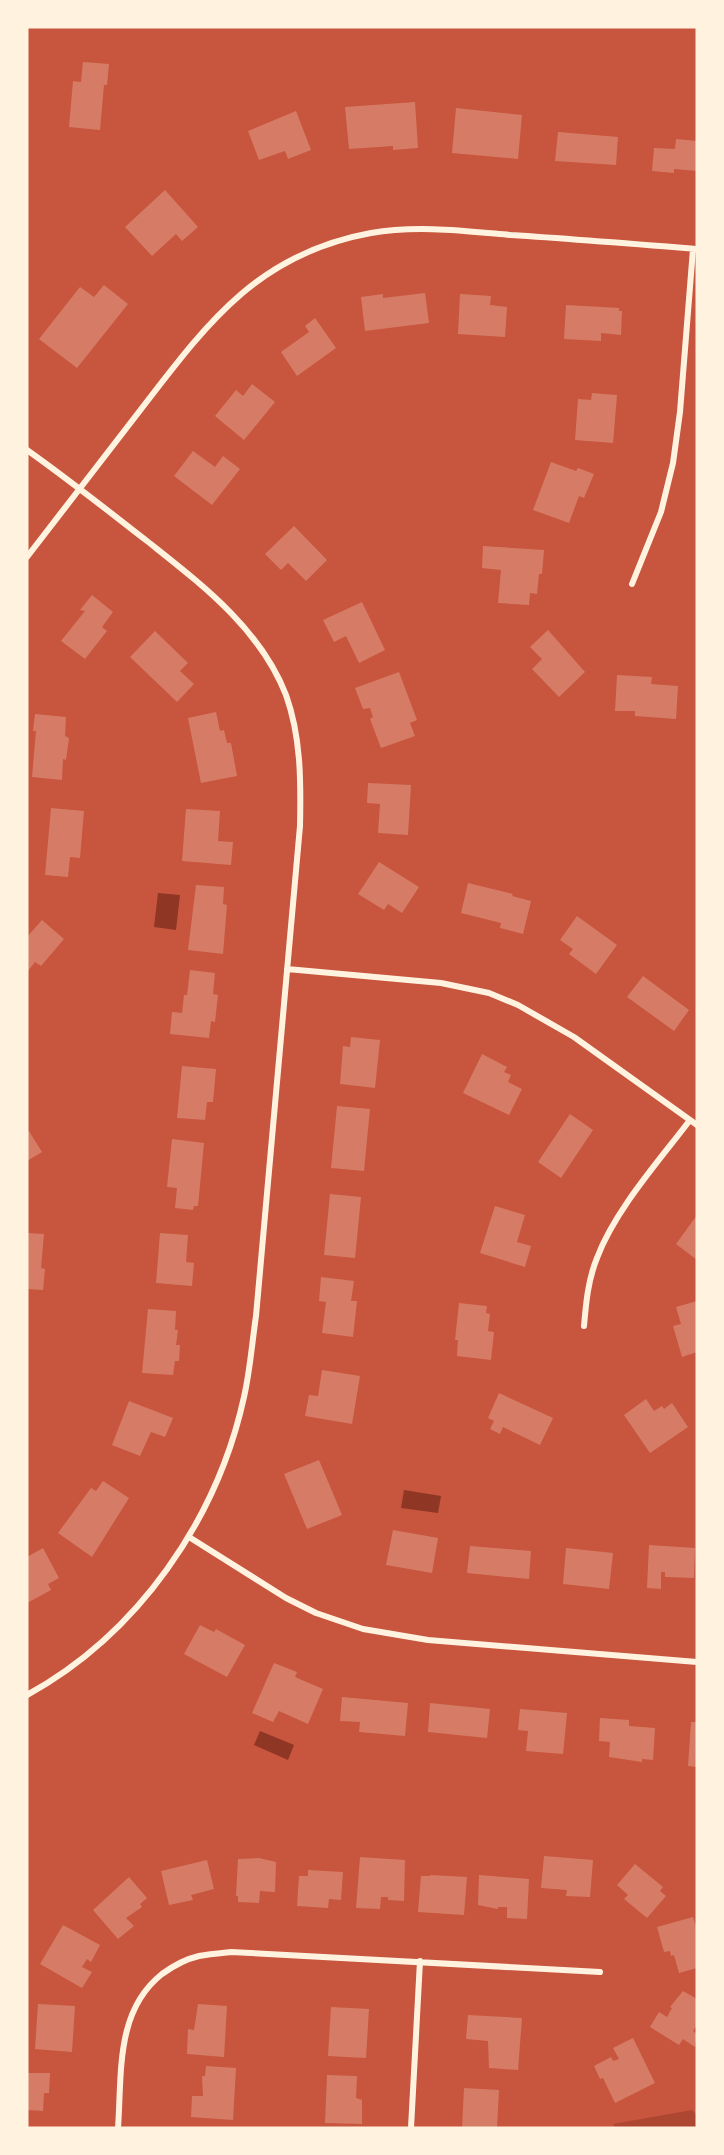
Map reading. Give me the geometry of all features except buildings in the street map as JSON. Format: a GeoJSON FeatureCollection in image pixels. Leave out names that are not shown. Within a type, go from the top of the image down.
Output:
{"type":"FeatureCollection","features":[{"type":"Feature","properties":{"kind":"street"},"geometry":{"type":"LineString","coordinates":[[27,557],[192,343],[225,307],[264,276],[292,259],[322,246],[370,233],[436,229],[695,249],[674,463],[660,512],[632,584]]}},
{"type":"Feature","properties":{"kind":"street"},"geometry":{"type":"LineString","coordinates":[[27,450],[80,488],[199,583],[246,628],[265,654],[280,682],[296,728],[301,776],[300,826],[256,1316],[244,1397],[231,1444],[206,1505],[189,1537],[143,1600],[109,1636],[71,1666],[27,1695]]}},
{"type":"Feature","properties":{"kind":"street"},"geometry":{"type":"LineString","coordinates":[[287,969],[441,983],[489,993],[518,1005],[574,1037],[697,1125]]}},
{"type":"Feature","properties":{"kind":"street"},"geometry":{"type":"LineString","coordinates":[[584,1326],[587,1292],[597,1258],[612,1227],[690,1120]]}},
{"type":"Feature","properties":{"kind":"street"},"geometry":{"type":"LineString","coordinates":[[189,1537],[286,1598],[316,1613],[363,1629],[428,1640],[697,1662]]}},
{"type":"Feature","properties":{"kind":"street"},"geometry":{"type":"LineString","coordinates":[[118,2128],[124,2039],[128,2023],[143,1993],[154,1980],[175,1966],[198,1956],[231,1952],[600,1972]]}},
{"type":"Feature","properties":{"kind":"street"},"geometry":{"type":"LineString","coordinates":[[411,2128],[420,1961]]}},
{"type":"Feature","properties":{"kind":"shaded area"},"geometry":{"type":"Polygon","coordinates":[[[158,893],[180,895],[176,930],[154,927],[158,893]]]}},
{"type":"Feature","properties":{"kind":"shaded area"},"geometry":{"type":"Polygon","coordinates":[[[404,1490],[441,1496],[438,1513],[401,1508],[404,1490]]]}},
{"type":"Feature","properties":{"kind":"shaded area"},"geometry":{"type":"Polygon","coordinates":[[[260,1731],[294,1745],[288,1760],[254,1745],[260,1731]]]}},
{"type":"Feature","properties":{"kind":"shaded area"},"geometry":{"type":"Polygon","coordinates":[[[692,2110],[697,2115],[697,2128],[616,2128],[613,2124],[692,2110]]]}}]}
